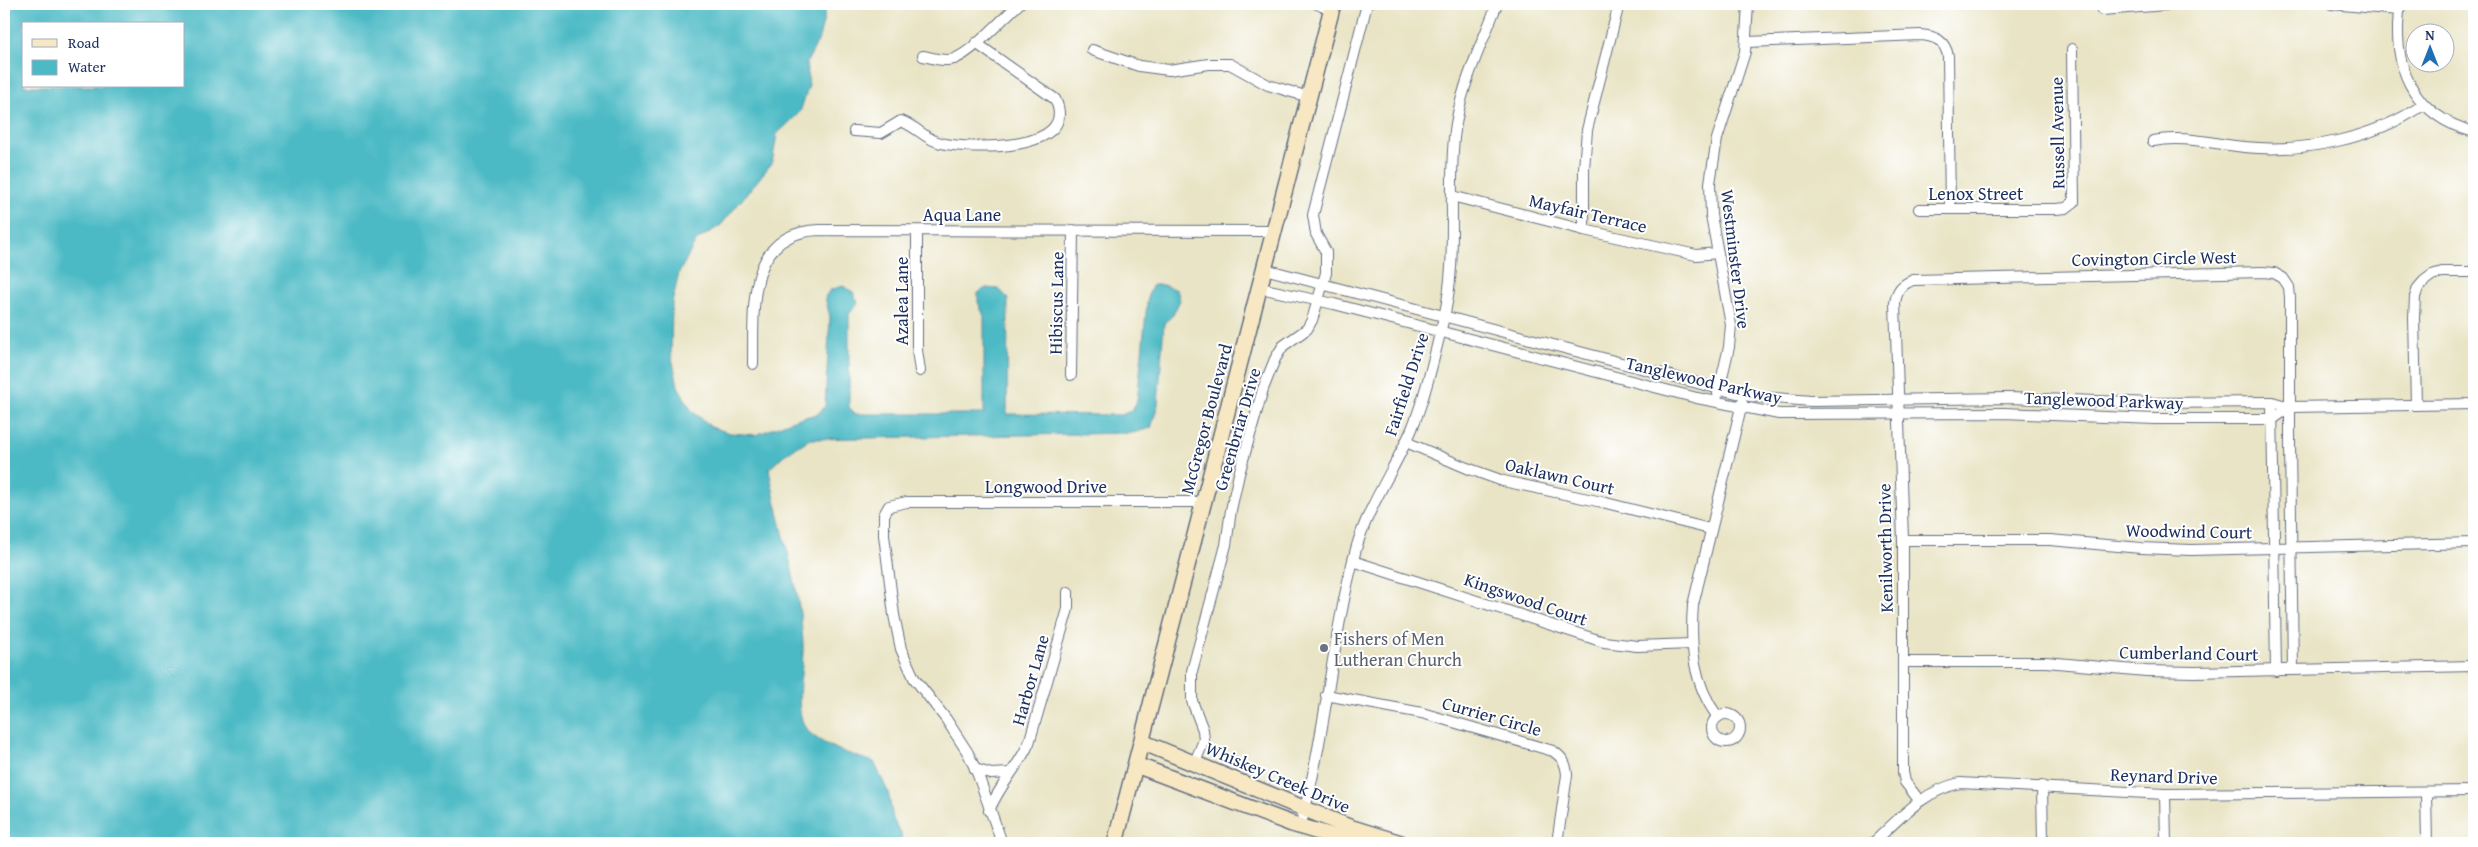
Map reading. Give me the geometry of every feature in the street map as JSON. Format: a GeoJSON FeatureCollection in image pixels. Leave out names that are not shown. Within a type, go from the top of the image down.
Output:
{"type":"FeatureCollection","features":[{"type":"Feature","properties":{"kind":"main road","name":"McGregor Boulevard"},"geometry":{"type":"LineString","coordinates":[[1116,843],[1332,7]]}},
{"type":"Feature","properties":{"kind":"main road","name":"Whiskey Creek Drive"},"geometry":{"type":"LineString","coordinates":[[1142,742],[1195,762],[1334,821],[1401,843]]}},
{"type":"Feature","properties":{"kind":"main road","name":"Whiskey Creek Drive"},"geometry":{"type":"LineString","coordinates":[[1136,765],[1330,840],[1355,843]]}},
{"type":"Feature","properties":{"kind":"street"},"geometry":{"type":"LineString","coordinates":[[923,56],[938,60],[953,59],[970,50],[1019,4]]}},
{"type":"Feature","properties":{"kind":"street"},"geometry":{"type":"LineString","coordinates":[[1317,4],[1332,7]]}},
{"type":"Feature","properties":{"kind":"street","name":"Greenbriar Drive"},"geometry":{"type":"LineString","coordinates":[[1195,762],[1204,740],[1203,730],[1192,701],[1192,671],[1226,546],[1231,510],[1263,389],[1275,359],[1283,346],[1307,329],[1317,310],[1326,273],[1326,252],[1316,234],[1313,215],[1367,4]]}},
{"type":"Feature","properties":{"kind":"street","name":"Fairfield Drive"},"geometry":{"type":"LineString","coordinates":[[1300,827],[1345,590],[1353,561],[1365,524],[1406,442],[1419,408],[1444,317],[1450,273],[1454,138],[1460,101],[1470,67],[1497,4]]}},
{"type":"Feature","properties":{"kind":"street"},"geometry":{"type":"LineString","coordinates":[[1584,230],[1584,169],[1587,130],[1619,4]]}},
{"type":"Feature","properties":{"kind":"street","name":"Westminster Drive"},"geometry":{"type":"LineString","coordinates":[[1716,402],[1729,347],[1731,325],[1718,253],[1710,193],[1712,162],[1717,139],[1740,74],[1747,42],[1748,4]]}},
{"type":"Feature","properties":{"kind":"street"},"geometry":{"type":"LineString","coordinates":[[2102,10],[2178,4]]}},
{"type":"Feature","properties":{"kind":"street"},"geometry":{"type":"LineString","coordinates":[[2332,4],[2400,7],[2401,61],[2407,81],[2423,105],[2450,124],[2474,132]]}},
{"type":"Feature","properties":{"kind":"street"},"geometry":{"type":"LineString","coordinates":[[1747,42],[1920,36],[1939,39],[1946,47],[1948,62],[1950,208]]}},
{"type":"Feature","properties":{"kind":"street"},"geometry":{"type":"LineString","coordinates":[[854,131],[881,133],[901,121],[939,143],[1008,145],[1023,142],[1055,129],[1060,119],[1060,108],[1055,99],[991,56],[976,43]]}},
{"type":"Feature","properties":{"kind":"street"},"geometry":{"type":"LineString","coordinates":[[1092,50],[1139,66],[1168,70],[1209,64],[1230,64],[1241,68],[1268,85],[1309,97]]}},
{"type":"Feature","properties":{"kind":"street","name":"Russell Avenue"},"geometry":{"type":"LineString","coordinates":[[2033,209],[2066,208],[2074,202],[2072,50]]}},
{"type":"Feature","properties":{"kind":"street"},"geometry":{"type":"LineString","coordinates":[[2153,141],[2181,138],[2256,148],[2301,146],[2331,141],[2373,130],[2396,121],[2423,105]]}},
{"type":"Feature","properties":{"kind":"street","name":"Mayfair Terrace"},"geometry":{"type":"LineString","coordinates":[[1452,196],[1584,230],[1696,255],[1718,253]]}},
{"type":"Feature","properties":{"kind":"street","name":"Lenox Street"},"geometry":{"type":"LineString","coordinates":[[1918,209],[2033,209]]}},
{"type":"Feature","properties":{"kind":"street","name":"Aqua Lane"},"geometry":{"type":"LineString","coordinates":[[754,364],[756,287],[762,266],[780,243],[798,233],[810,230],[1275,231]]}},
{"type":"Feature","properties":{"kind":"street","name":"Hibiscus Lane"},"geometry":{"type":"LineString","coordinates":[[1071,375],[1073,230]]}},
{"type":"Feature","properties":{"kind":"street","name":"Azalea Lane"},"geometry":{"type":"LineString","coordinates":[[917,231],[917,350],[920,372]]}},
{"type":"Feature","properties":{"kind":"street","name":"Tanglewood Parkway"},"geometry":{"type":"LineString","coordinates":[[1265,269],[1744,395],[1811,402],[2024,399],[2149,403],[2272,402],[2290,407],[2474,404]]}},
{"type":"Feature","properties":{"kind":"street"},"geometry":{"type":"LineString","coordinates":[[2416,405],[2414,318],[2415,298],[2418,288],[2424,280],[2442,272],[2474,272]]}},
{"type":"Feature","properties":{"kind":"street","name":"Covington Circle West"},"geometry":{"type":"LineString","coordinates":[[1898,291],[1903,284],[1914,280],[1930,278],[2274,273],[2283,278],[2288,287],[2290,298],[2290,407]]}},
{"type":"Feature","properties":{"kind":"street","name":"Tanglewood Parkway"},"geometry":{"type":"LineString","coordinates":[[1260,288],[1318,300],[1716,402],[1779,414],[2024,413],[2149,418],[2272,419]]}},
{"type":"Feature","properties":{"kind":"street","name":"Kenilworth Drive"},"geometry":{"type":"LineString","coordinates":[[1898,291],[1895,303],[1902,540],[1903,772],[1905,782],[1919,800]]}},
{"type":"Feature","properties":{"kind":"street"},"geometry":{"type":"LineString","coordinates":[[1718,717],[1701,688],[1692,644],[1693,605],[1744,395]]}},
{"type":"Feature","properties":{"kind":"street"},"geometry":{"type":"LineString","coordinates":[[2024,399],[2024,413]]}},
{"type":"Feature","properties":{"kind":"street"},"geometry":{"type":"LineString","coordinates":[[2272,402],[2276,671]]}},
{"type":"Feature","properties":{"kind":"street"},"geometry":{"type":"LineString","coordinates":[[2149,403],[2149,418]]}},
{"type":"Feature","properties":{"kind":"street"},"geometry":{"type":"LineString","coordinates":[[2272,419],[2290,407]]}},
{"type":"Feature","properties":{"kind":"street"},"geometry":{"type":"LineString","coordinates":[[2290,407],[2294,670]]}},
{"type":"Feature","properties":{"kind":"street","name":"Oaklawn Court"},"geometry":{"type":"LineString","coordinates":[[1406,442],[1503,481],[1710,529]]}},
{"type":"Feature","properties":{"kind":"street","name":"Longwood Drive"},"geometry":{"type":"LineString","coordinates":[[975,769],[958,736],[914,678],[901,649],[894,615],[884,535],[884,515],[889,506],[907,502],[1204,502]]}},
{"type":"Feature","properties":{"kind":"street","name":"Woodwind Court"},"geometry":{"type":"LineString","coordinates":[[1902,540],[2000,538],[2050,540],[2141,548],[2292,548],[2474,543]]}},
{"type":"Feature","properties":{"kind":"street","name":"Kingswood Court"},"geometry":{"type":"LineString","coordinates":[[1353,561],[1604,642],[1637,646],[1692,644]]}},
{"type":"Feature","properties":{"kind":"street","name":"Harbor Lane"},"geometry":{"type":"LineString","coordinates":[[989,811],[996,792],[1029,743],[1068,609],[1068,592]]}},
{"type":"Feature","properties":{"kind":"street","name":"Cumberland Court"},"geometry":{"type":"LineString","coordinates":[[1903,662],[2046,662],[2146,671],[2276,671],[2474,666]]}},
{"type":"Feature","properties":{"kind":"street","name":"Currier Circle"},"geometry":{"type":"LineString","coordinates":[[1326,695],[1454,721],[1557,754],[1566,766],[1567,775],[1557,843]]}},
{"type":"Feature","properties":{"kind":"street"},"geometry":{"type":"LineString","coordinates":[[975,769],[991,774],[1010,773]]}},
{"type":"Feature","properties":{"kind":"street"},"geometry":{"type":"LineString","coordinates":[[975,769],[1002,843]]}},
{"type":"Feature","properties":{"kind":"street","name":"Reynard Drive"},"geometry":{"type":"LineString","coordinates":[[1873,843],[1919,800],[1937,789],[1960,783],[2165,794],[2426,793],[2474,791]]}},
{"type":"Feature","properties":{"kind":"street"},"geometry":{"type":"LineString","coordinates":[[2042,786],[2044,843]]}},
{"type":"Feature","properties":{"kind":"street"},"geometry":{"type":"LineString","coordinates":[[2426,793],[2427,843]]}},
{"type":"Feature","properties":{"kind":"street"},"geometry":{"type":"LineString","coordinates":[[2165,794],[2166,843]]}},
{"type":"Feature","properties":{"kind":"street"},"geometry":{"type":"LineString","coordinates":[[1330,840],[1334,821]]}},
{"type":"Feature","properties":{"kind":"water"},"geometry":{"type":"Polygon","coordinates":[[[4,4],[825,4],[824,19],[818,41],[806,64],[809,85],[800,112],[777,134],[772,163],[721,225],[696,241],[679,273],[672,303],[671,353],[678,386],[691,410],[711,427],[730,433],[756,435],[796,419],[818,414],[825,406],[830,317],[825,297],[830,290],[843,286],[853,292],[858,303],[849,314],[849,407],[855,414],[984,414],[984,316],[978,302],[978,293],[986,288],[999,289],[1008,298],[1007,414],[1122,415],[1132,410],[1137,401],[1148,294],[1153,285],[1163,285],[1177,290],[1180,300],[1173,315],[1164,323],[1158,404],[1151,428],[1132,433],[810,439],[784,455],[769,469],[794,578],[801,622],[803,653],[799,704],[803,723],[814,737],[824,743],[874,762],[888,792],[893,819],[901,834],[902,843],[848,843],[835,840],[824,843],[4,843],[4,4]]]}},
{"type":"Feature","properties":{"kind":"place","name":"Fishers of Men Lutheran Church"},"geometry":{"type":"Point","coordinates":[1324,648]}}]}
